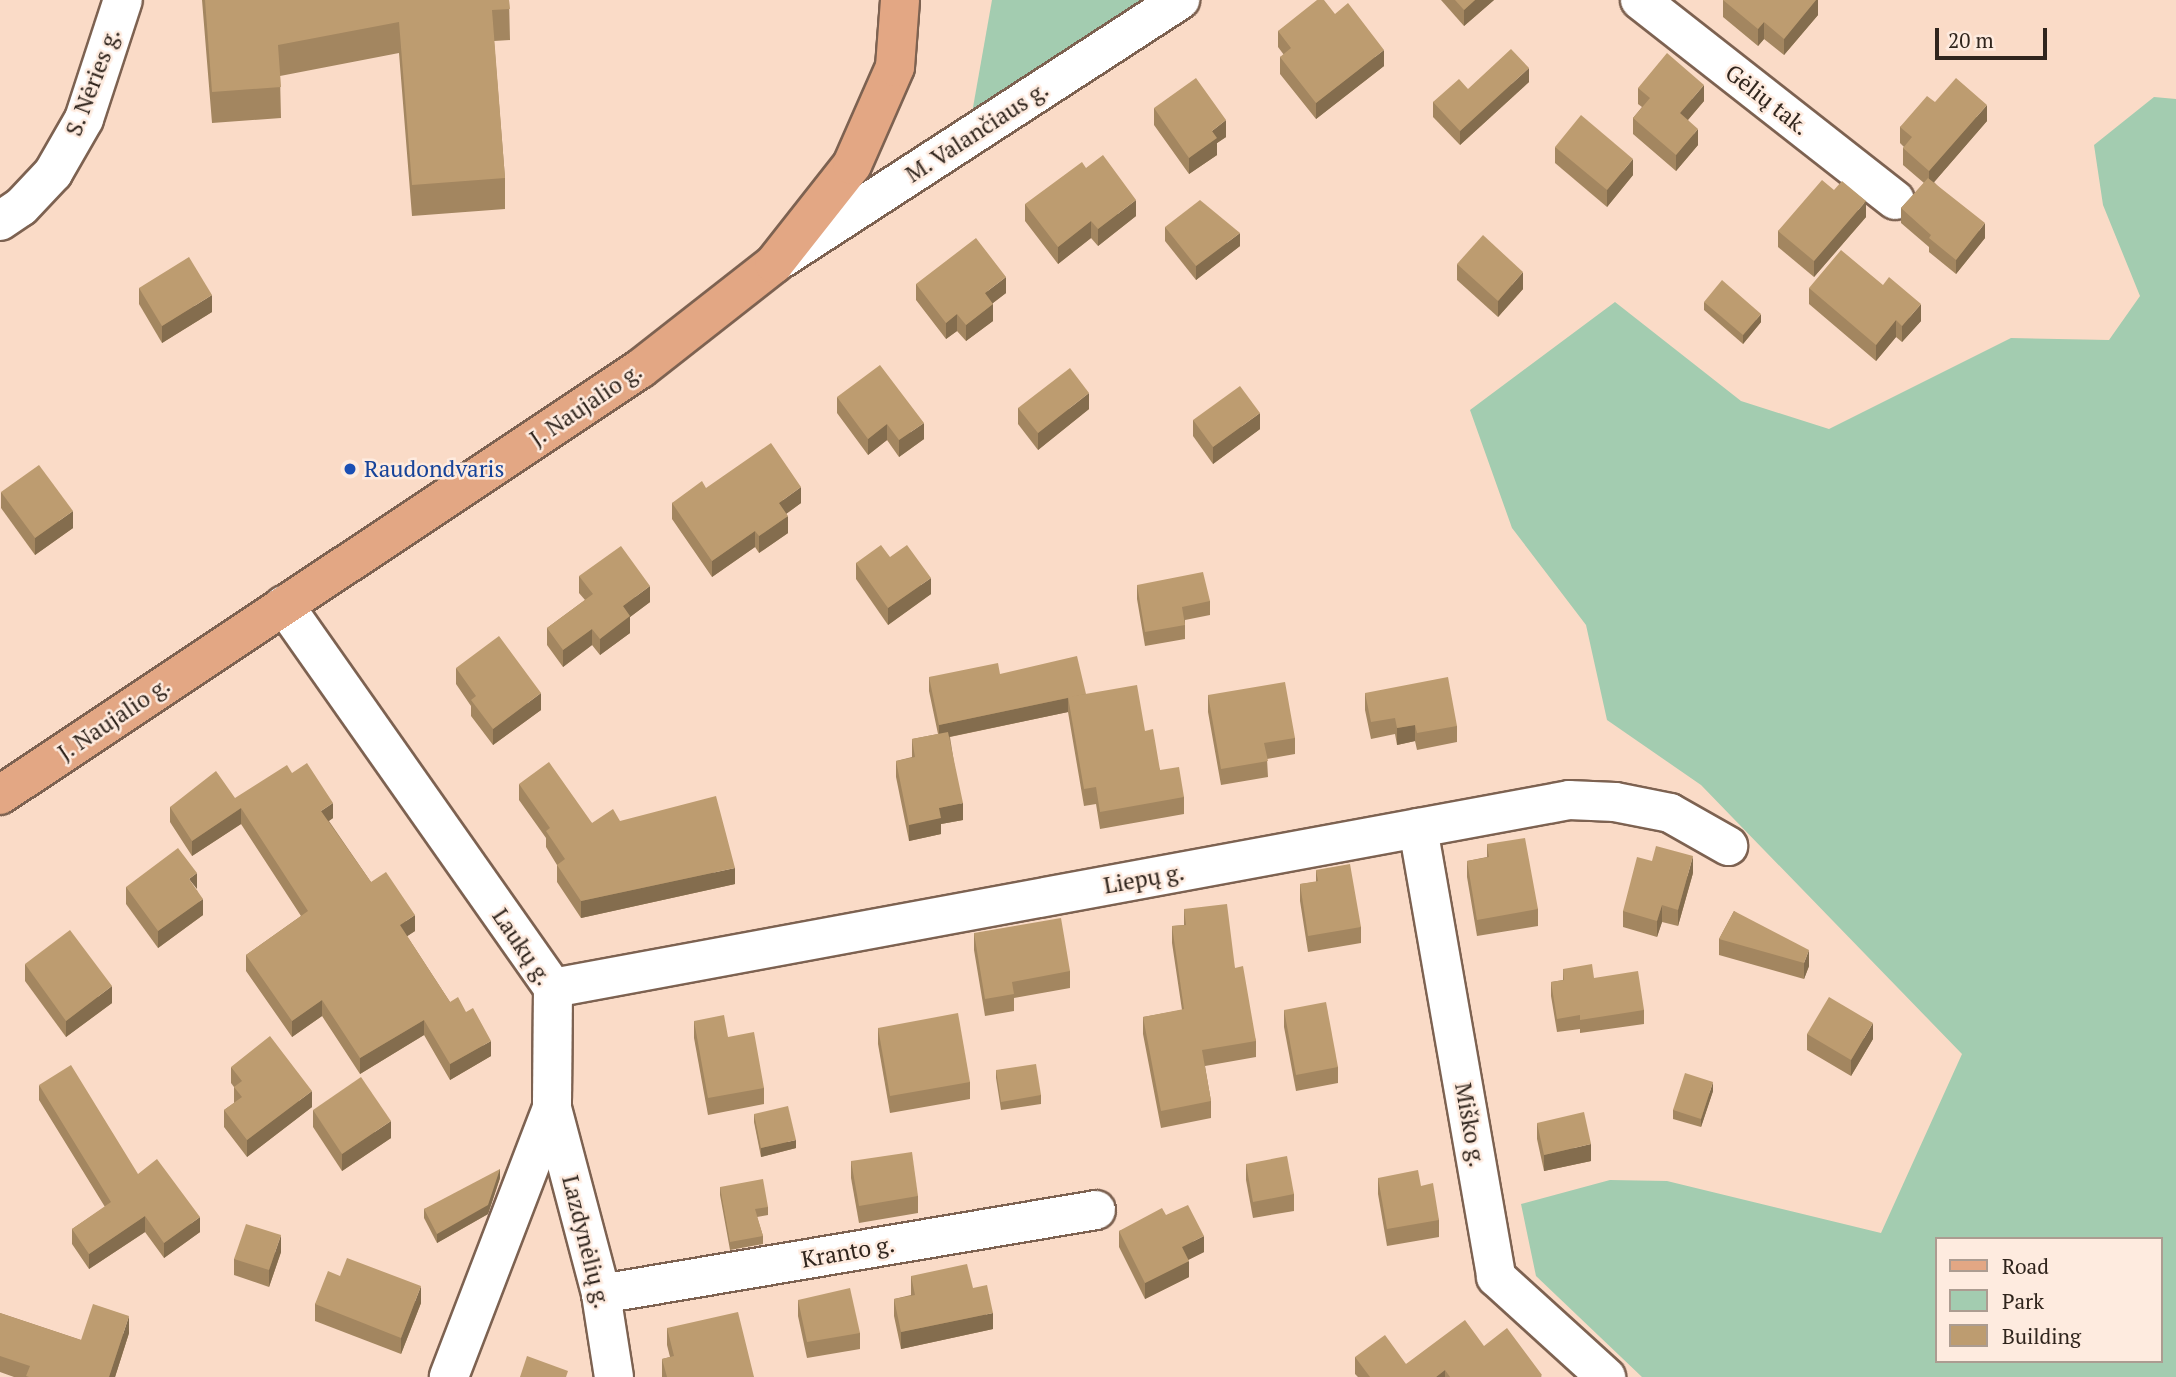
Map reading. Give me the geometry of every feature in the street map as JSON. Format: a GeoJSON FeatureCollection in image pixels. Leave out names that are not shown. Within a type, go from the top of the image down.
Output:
{"type":"FeatureCollection","features":[{"type":"Feature","properties":{"kind":"main road","name":"J. Naujalio g."},"geometry":{"type":"LineString","coordinates":[[0,795],[640,369],[774,264],[852,165],[895,66],[900,0]]}},
{"type":"Feature","properties":{"kind":"street","name":"S. Nėries g."},"geometry":{"type":"LineString","coordinates":[[0,221],[21,207],[52,173],[84,119],[123,0]]}},
{"type":"Feature","properties":{"kind":"street","name":"M. Valančiaus g."},"geometry":{"type":"LineString","coordinates":[[774,264],[1180,0]]}},
{"type":"Feature","properties":{"kind":"street","name":"Gėlių tak."},"geometry":{"type":"LineString","coordinates":[[1640,0],[1895,200]]}},
{"type":"Feature","properties":{"kind":"street","name":"Laukų g."},"geometry":{"type":"LineString","coordinates":[[284,605],[553,988],[552,1108],[449,1377]]}},
{"type":"Feature","properties":{"kind":"street","name":"Liepų g."},"geometry":{"type":"LineString","coordinates":[[553,988],[1569,800],[1615,802],[1670,813],[1728,846]]}},
{"type":"Feature","properties":{"kind":"street","name":"Miško g."},"geometry":{"type":"LineString","coordinates":[[1418,828],[1496,1277],[1606,1377]]}},
{"type":"Feature","properties":{"kind":"street","name":"Lazdynėlių g."},"geometry":{"type":"LineString","coordinates":[[552,1108],[601,1294],[614,1377]]}},
{"type":"Feature","properties":{"kind":"street","name":"Kranto g."},"geometry":{"type":"LineString","coordinates":[[601,1294],[1096,1210]]}},
{"type":"Feature","properties":{"kind":"green space"},"geometry":{"type":"Polygon","coordinates":[[[992,0],[1152,0],[972,113],[992,0]]]}},
{"type":"Feature","properties":{"kind":"green space"},"geometry":{"type":"Polygon","coordinates":[[[2154,97],[2176,99],[2176,1377],[1642,1377],[1536,1276],[1521,1204],[1610,1180],[1667,1181],[1881,1233],[1962,1054],[1701,785],[1607,720],[1586,625],[1512,528],[1470,410],[1615,302],[1741,401],[1829,429],[2011,338],[2109,340],[2140,296],[2103,205],[2094,145],[2154,97]]]}},
{"type":"Feature","properties":{"kind":"building"},"geometry":{"type":"Polygon","coordinates":[[[205,0],[509,0],[510,9],[492,10],[505,178],[412,185],[399,22],[278,45],[281,87],[212,92],[205,0]]]}},
{"type":"Feature","properties":{"kind":"building"},"geometry":{"type":"Polygon","coordinates":[[[1317,0],[1324,0],[1335,14],[1348,3],[1384,50],[1316,103],[1280,57],[1291,48],[1278,31],[1317,0]]]}},
{"type":"Feature","properties":{"kind":"building"},"geometry":{"type":"Polygon","coordinates":[[[1455,0],[1475,0],[1464,10],[1455,0]]]}},
{"type":"Feature","properties":{"kind":"building"},"geometry":{"type":"Polygon","coordinates":[[[1723,0],[1816,0],[1784,39],[1764,22],[1758,29],[1723,0]]]}},
{"type":"Feature","properties":{"kind":"building"},"geometry":{"type":"Polygon","coordinates":[[[1511,49],[1529,68],[1460,131],[1433,102],[1459,79],[1468,89],[1511,49]]]}},
{"type":"Feature","properties":{"kind":"building"},"geometry":{"type":"Polygon","coordinates":[[[1667,53],[1704,85],[1680,113],[1698,129],[1676,155],[1633,118],[1650,98],[1638,88],[1667,53]]]}},
{"type":"Feature","properties":{"kind":"building"},"geometry":{"type":"Polygon","coordinates":[[[1196,78],[1226,120],[1212,131],[1217,138],[1189,158],[1154,108],[1196,78]]]}},
{"type":"Feature","properties":{"kind":"building"},"geometry":{"type":"Polygon","coordinates":[[[1956,78],[1987,105],[1929,171],[1903,148],[1912,137],[1900,127],[1927,96],[1935,102],[1956,78]]]}},
{"type":"Feature","properties":{"kind":"building"},"geometry":{"type":"Polygon","coordinates":[[[1581,115],[1633,159],[1607,190],[1555,147],[1581,115]]]}},
{"type":"Feature","properties":{"kind":"building"},"geometry":{"type":"Polygon","coordinates":[[[1103,155],[1136,200],[1098,229],[1091,221],[1058,247],[1025,204],[1082,162],[1086,168],[1103,155]]]}},
{"type":"Feature","properties":{"kind":"building"},"geometry":{"type":"Polygon","coordinates":[[[1928,178],[1985,223],[1956,260],[1929,238],[1931,235],[1901,208],[1928,178]]]}},
{"type":"Feature","properties":{"kind":"building"},"geometry":{"type":"Polygon","coordinates":[[[1822,180],[1834,190],[1842,181],[1866,201],[1814,261],[1778,231],[1822,180]]]}},
{"type":"Feature","properties":{"kind":"building"},"geometry":{"type":"Polygon","coordinates":[[[1200,200],[1240,233],[1196,266],[1165,227],[1200,200]]]}},
{"type":"Feature","properties":{"kind":"building"},"geometry":{"type":"Polygon","coordinates":[[[1483,235],[1523,272],[1498,301],[1457,264],[1483,235]]]}},
{"type":"Feature","properties":{"kind":"building"},"geometry":{"type":"Polygon","coordinates":[[[976,238],[1006,277],[985,293],[993,304],[966,325],[957,314],[946,323],[916,284],[976,238]]]}},
{"type":"Feature","properties":{"kind":"building"},"geometry":{"type":"Polygon","coordinates":[[[1841,250],[1883,285],[1889,277],[1921,304],[1902,326],[1896,320],[1876,345],[1809,288],[1841,250]]]}},
{"type":"Feature","properties":{"kind":"building"},"geometry":{"type":"Polygon","coordinates":[[[189,257],[212,295],[162,326],[139,288],[189,257]]]}},
{"type":"Feature","properties":{"kind":"building"},"geometry":{"type":"Polygon","coordinates":[[[1722,280],[1761,314],[1743,335],[1704,302],[1722,280]]]}},
{"type":"Feature","properties":{"kind":"building"},"geometry":{"type":"Polygon","coordinates":[[[880,365],[924,423],[899,440],[887,424],[868,439],[837,397],[880,365]]]}},
{"type":"Feature","properties":{"kind":"building"},"geometry":{"type":"Polygon","coordinates":[[[1070,368],[1089,393],[1038,433],[1018,408],[1070,368]]]}},
{"type":"Feature","properties":{"kind":"building"},"geometry":{"type":"Polygon","coordinates":[[[1240,386],[1260,413],[1213,447],[1193,420],[1240,386]]]}},
{"type":"Feature","properties":{"kind":"building"},"geometry":{"type":"Polygon","coordinates":[[[771,443],[801,487],[779,503],[788,516],[759,536],[755,531],[712,561],[672,503],[702,481],[706,488],[771,443]]]}},
{"type":"Feature","properties":{"kind":"building"},"geometry":{"type":"Polygon","coordinates":[[[39,465],[73,511],[35,538],[1,492],[39,465]]]}},
{"type":"Feature","properties":{"kind":"building"},"geometry":{"type":"Polygon","coordinates":[[[881,545],[890,557],[907,545],[931,578],[888,608],[856,563],[881,545]]]}},
{"type":"Feature","properties":{"kind":"building"},"geometry":{"type":"Polygon","coordinates":[[[621,546],[650,586],[623,606],[630,616],[600,639],[592,629],[563,650],[547,628],[593,594],[579,576],[621,546]]]}},
{"type":"Feature","properties":{"kind":"building"},"geometry":{"type":"Polygon","coordinates":[[[1203,572],[1210,601],[1182,607],[1185,625],[1145,632],[1137,585],[1203,572]]]}},
{"type":"Feature","properties":{"kind":"building"},"geometry":{"type":"Polygon","coordinates":[[[499,636],[541,693],[493,729],[471,700],[476,696],[456,668],[499,636]]]}},
{"type":"Feature","properties":{"kind":"building"},"geometry":{"type":"Polygon","coordinates":[[[1077,656],[1086,694],[939,725],[929,677],[998,663],[1000,674],[1077,656]]]}},
{"type":"Feature","properties":{"kind":"building"},"geometry":{"type":"Polygon","coordinates":[[[1448,677],[1457,726],[1417,733],[1415,725],[1397,728],[1395,718],[1371,722],[1365,693],[1448,677]]]}},
{"type":"Feature","properties":{"kind":"building"},"geometry":{"type":"Polygon","coordinates":[[[1285,682],[1295,738],[1264,743],[1268,761],[1221,769],[1208,695],[1285,682]]]}},
{"type":"Feature","properties":{"kind":"building"},"geometry":{"type":"Polygon","coordinates":[[[1137,685],[1145,731],[1153,729],[1160,770],[1179,767],[1184,797],[1100,812],[1096,787],[1084,789],[1068,697],[1137,685]]]}},
{"type":"Feature","properties":{"kind":"building"},"geometry":{"type":"Polygon","coordinates":[[[948,732],[963,803],[939,808],[941,818],[909,825],[896,761],[915,757],[912,739],[948,732]]]}},
{"type":"Feature","properties":{"kind":"building"},"geometry":{"type":"Polygon","coordinates":[[[549,762],[592,823],[613,809],[620,821],[716,796],[735,868],[581,901],[557,865],[565,859],[546,831],[550,828],[519,784],[549,762]]]}},
{"type":"Feature","properties":{"kind":"building"},"geometry":{"type":"Polygon","coordinates":[[[307,763],[333,803],[321,811],[371,882],[386,872],[415,915],[400,925],[450,1002],[458,997],[466,1012],[473,1008],[491,1041],[450,1064],[424,1020],[360,1058],[322,1000],[292,1021],[246,955],[308,911],[241,808],[192,841],[170,807],[216,771],[235,798],[287,765],[292,773],[307,763]]]}},
{"type":"Feature","properties":{"kind":"building"},"geometry":{"type":"Polygon","coordinates":[[[1525,838],[1538,909],[1477,920],[1467,861],[1489,857],[1487,844],[1525,838]]]}},
{"type":"Feature","properties":{"kind":"building"},"geometry":{"type":"Polygon","coordinates":[[[1656,846],[1693,856],[1678,910],[1662,905],[1657,921],[1623,911],[1637,857],[1652,861],[1656,846]]]}},
{"type":"Feature","properties":{"kind":"building"},"geometry":{"type":"Polygon","coordinates":[[[178,848],[197,873],[189,879],[203,899],[158,931],[126,887],[178,848]]]}},
{"type":"Feature","properties":{"kind":"building"},"geometry":{"type":"Polygon","coordinates":[[[1350,864],[1361,927],[1308,936],[1300,884],[1318,881],[1316,870],[1350,864]]]}},
{"type":"Feature","properties":{"kind":"building"},"geometry":{"type":"Polygon","coordinates":[[[1227,904],[1235,968],[1243,966],[1256,1041],[1202,1050],[1211,1101],[1161,1111],[1143,1017],[1184,1009],[1172,926],[1186,925],[1184,909],[1227,904]]]}},
{"type":"Feature","properties":{"kind":"building"},"geometry":{"type":"Polygon","coordinates":[[[1734,911],[1809,950],[1804,963],[1719,939],[1734,911]]]}},
{"type":"Feature","properties":{"kind":"building"},"geometry":{"type":"Polygon","coordinates":[[[1061,918],[1070,971],[1012,982],[1014,994],[985,999],[974,933],[1061,918]]]}},
{"type":"Feature","properties":{"kind":"building"},"geometry":{"type":"Polygon","coordinates":[[[70,930],[112,986],[66,1021],[25,964],[70,930]]]}},
{"type":"Feature","properties":{"kind":"building"},"geometry":{"type":"Polygon","coordinates":[[[1592,964],[1594,978],[1638,971],[1644,1010],[1580,1020],[1580,1015],[1557,1019],[1551,982],[1564,980],[1563,969],[1592,964]]]}},
{"type":"Feature","properties":{"kind":"building"},"geometry":{"type":"Polygon","coordinates":[[[1829,997],[1873,1023],[1851,1060],[1807,1034],[1829,997]]]}},
{"type":"Feature","properties":{"kind":"building"},"geometry":{"type":"Polygon","coordinates":[[[1326,1002],[1338,1067],[1296,1075],[1284,1010],[1326,1002]]]}},
{"type":"Feature","properties":{"kind":"building"},"geometry":{"type":"Polygon","coordinates":[[[958,1013],[970,1082],[890,1096],[878,1028],[958,1013]]]}},
{"type":"Feature","properties":{"kind":"building"},"geometry":{"type":"Polygon","coordinates":[[[724,1015],[728,1037],[754,1032],[764,1088],[708,1098],[694,1021],[724,1015]]]}},
{"type":"Feature","properties":{"kind":"building"},"geometry":{"type":"Polygon","coordinates":[[[270,1036],[312,1091],[247,1140],[224,1110],[242,1097],[234,1087],[242,1081],[231,1067],[270,1036]]]}},
{"type":"Feature","properties":{"kind":"building"},"geometry":{"type":"Polygon","coordinates":[[[1036,1064],[1041,1095],[1001,1102],[996,1070],[1036,1064]]]}},
{"type":"Feature","properties":{"kind":"building"},"geometry":{"type":"Polygon","coordinates":[[[71,1065],[138,1174],[157,1159],[200,1217],[164,1243],[145,1216],[89,1254],[72,1229],[111,1202],[39,1085],[71,1065]]]}},
{"type":"Feature","properties":{"kind":"building"},"geometry":{"type":"Polygon","coordinates":[[[1685,1073],[1713,1082],[1701,1119],[1673,1110],[1685,1073]]]}},
{"type":"Feature","properties":{"kind":"building"},"geometry":{"type":"Polygon","coordinates":[[[361,1077],[391,1121],[342,1154],[313,1110],[361,1077]]]}},
{"type":"Feature","properties":{"kind":"building"},"geometry":{"type":"Polygon","coordinates":[[[788,1106],[796,1140],[761,1148],[754,1114],[788,1106]]]}},
{"type":"Feature","properties":{"kind":"building"},"geometry":{"type":"Polygon","coordinates":[[[1584,1112],[1591,1144],[1544,1155],[1537,1123],[1584,1112]]]}},
{"type":"Feature","properties":{"kind":"building"},"geometry":{"type":"Polygon","coordinates":[[[912,1152],[918,1196],[859,1206],[851,1161],[912,1152]]]}},
{"type":"Feature","properties":{"kind":"building"},"geometry":{"type":"Polygon","coordinates":[[[1287,1156],[1294,1194],[1253,1202],[1246,1164],[1287,1156]]]}},
{"type":"Feature","properties":{"kind":"building"},"geometry":{"type":"Polygon","coordinates":[[[500,1169],[488,1205],[437,1234],[424,1209],[500,1169]]]}},
{"type":"Feature","properties":{"kind":"building"},"geometry":{"type":"Polygon","coordinates":[[[1418,1170],[1421,1186],[1433,1183],[1439,1220],[1387,1229],[1378,1178],[1418,1170]]]}},
{"type":"Feature","properties":{"kind":"building"},"geometry":{"type":"Polygon","coordinates":[[[763,1179],[768,1207],[755,1209],[763,1236],[730,1242],[720,1187],[763,1179]]]}},
{"type":"Feature","properties":{"kind":"building"},"geometry":{"type":"Polygon","coordinates":[[[1188,1205],[1204,1236],[1182,1247],[1189,1261],[1145,1283],[1119,1231],[1162,1208],[1166,1215],[1188,1205]]]}},
{"type":"Feature","properties":{"kind":"building"},"geometry":{"type":"Polygon","coordinates":[[[246,1224],[281,1235],[269,1270],[234,1259],[246,1224]]]}},
{"type":"Feature","properties":{"kind":"building"},"geometry":{"type":"Polygon","coordinates":[[[347,1258],[421,1286],[401,1338],[315,1304],[328,1271],[340,1276],[347,1258]]]}},
{"type":"Feature","properties":{"kind":"building"},"geometry":{"type":"Polygon","coordinates":[[[967,1264],[973,1288],[987,1285],[993,1313],[901,1332],[894,1299],[915,1295],[911,1276],[967,1264]]]}},
{"type":"Feature","properties":{"kind":"building"},"geometry":{"type":"Polygon","coordinates":[[[850,1288],[860,1333],[807,1342],[798,1300],[850,1288]]]}},
{"type":"Feature","properties":{"kind":"building"},"geometry":{"type":"Polygon","coordinates":[[[93,1304],[129,1316],[109,1377],[29,1377],[26,1376],[30,1366],[0,1356],[0,1313],[81,1340],[93,1304]]]}},
{"type":"Feature","properties":{"kind":"building"},"geometry":{"type":"Polygon","coordinates":[[[738,1312],[754,1377],[667,1377],[662,1359],[674,1356],[667,1328],[738,1312]]]}},
{"type":"Feature","properties":{"kind":"building"},"geometry":{"type":"Polygon","coordinates":[[[1465,1320],[1484,1346],[1507,1328],[1542,1375],[1450,1377],[1445,1370],[1436,1377],[1370,1377],[1355,1357],[1385,1335],[1406,1364],[1465,1320]]]}},
{"type":"Feature","properties":{"kind":"building"},"geometry":{"type":"Polygon","coordinates":[[[527,1356],[568,1371],[566,1377],[520,1377],[527,1356]]]}},
{"type":"Feature","properties":{"kind":"place","name":"Raudondvaris"},"geometry":{"type":"Point","coordinates":[350,469]}}]}
